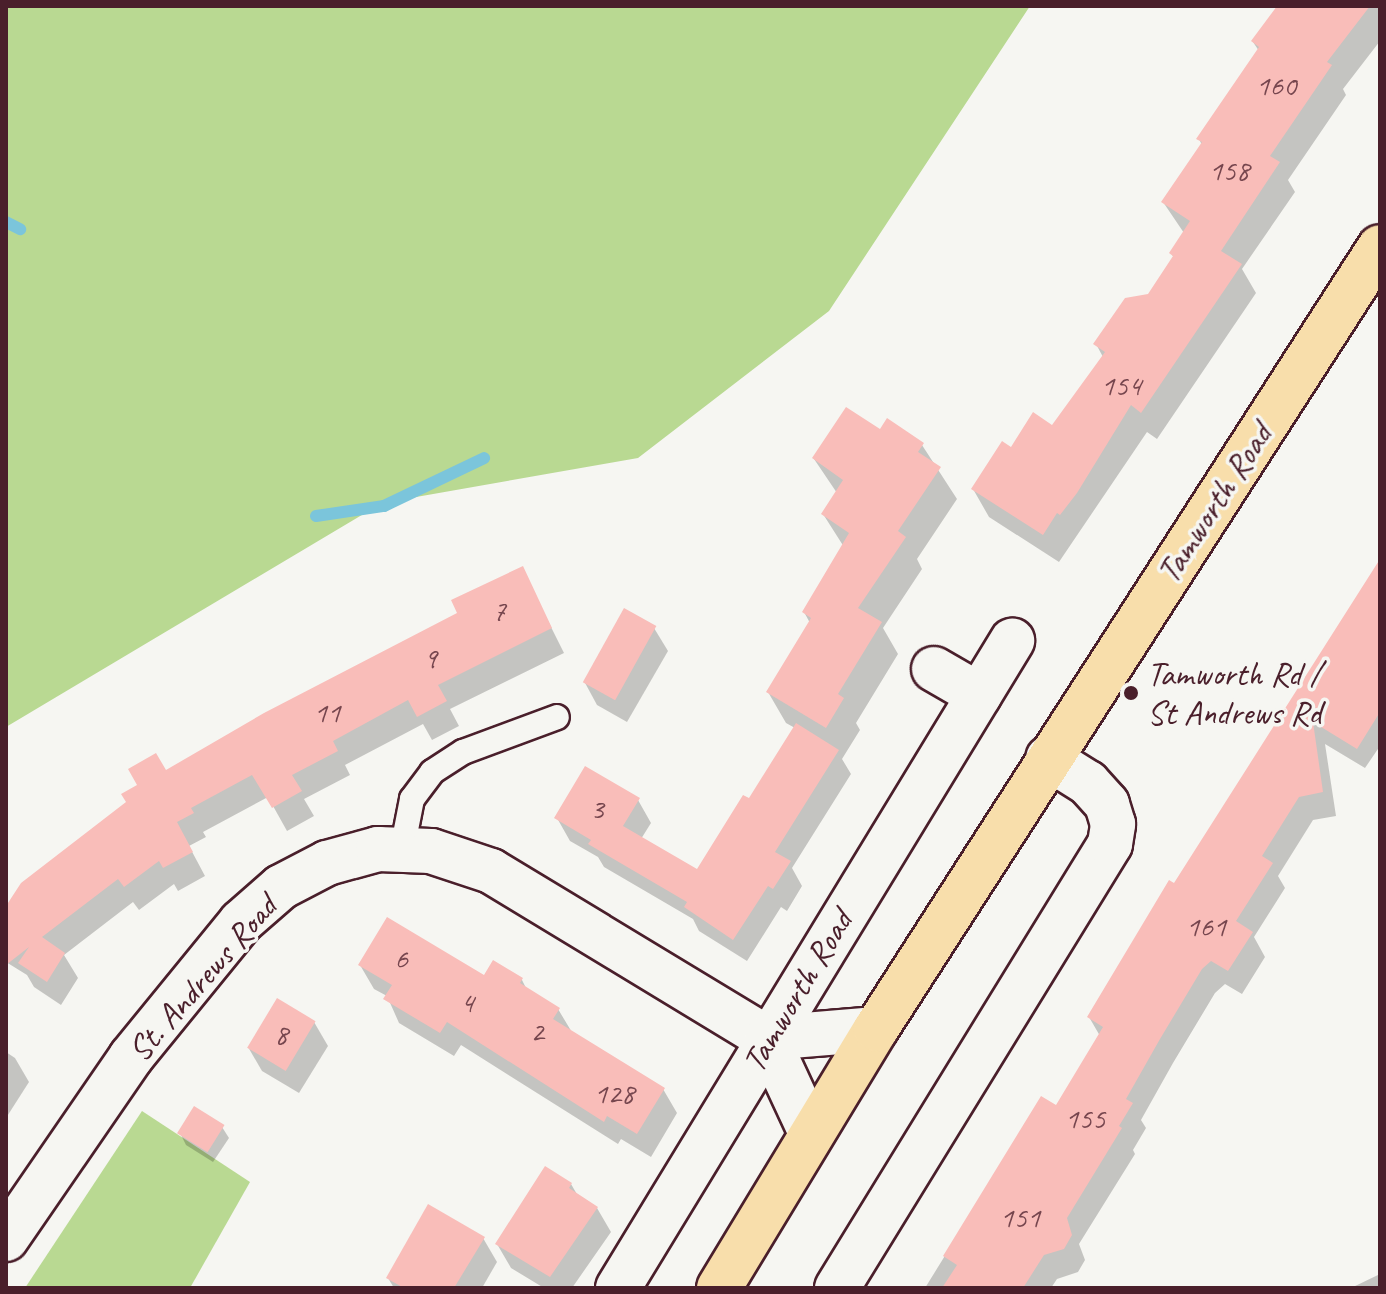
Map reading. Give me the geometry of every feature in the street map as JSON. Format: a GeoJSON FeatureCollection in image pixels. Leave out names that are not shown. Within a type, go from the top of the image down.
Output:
{"type":"FeatureCollection","features":[{"type":"Feature","properties":{"kind":"main road","name":"Tamworth Road"},"geometry":{"type":"LineString","coordinates":[[719,1288],[811,1133],[1048,758],[1380,247]]}},
{"type":"Feature","properties":{"kind":"street","name":"Tamworth Road"},"geometry":{"type":"LineString","coordinates":[[618,1288],[767,1038],[1012,641]]}},
{"type":"Feature","properties":{"kind":"street"},"geometry":{"type":"LineString","coordinates":[[934,669],[979,695]]}},
{"type":"Feature","properties":{"kind":"street"},"geometry":{"type":"LineString","coordinates":[[837,1288],[1110,844],[1113,824],[1107,804],[1088,783],[1048,758]]}},
{"type":"Feature","properties":{"kind":"street","name":"St. Andrews Road"},"geometry":{"type":"LineString","coordinates":[[13,1213],[131,1057],[241,922],[281,887],[327,863],[378,849],[431,851],[491,871],[767,1038]]}},
{"type":"Feature","properties":{"kind":"street"},"geometry":{"type":"LineString","coordinates":[[811,1133],[767,1038],[876,1029]]}},
{"type":"Feature","properties":{"kind":"lane"},"geometry":{"type":"LineString","coordinates":[[402,850],[412,799],[432,772],[463,752],[557,717]]}},
{"type":"Feature","properties":{"kind":"green space"},"geometry":{"type":"Polygon","coordinates":[[[6,6],[1030,6],[829,311],[638,458],[382,503],[6,727],[6,6]]]}},
{"type":"Feature","properties":{"kind":"green space"},"geometry":{"type":"Polygon","coordinates":[[[142,1111],[250,1182],[190,1288],[25,1288],[142,1111]]]}},
{"type":"Feature","properties":{"kind":"building"},"geometry":{"type":"Polygon","coordinates":[[[1277,6],[1370,6],[1327,62],[1332,65],[1270,156],[1280,162],[1221,251],[1242,264],[1141,413],[1131,405],[1077,493],[1060,515],[1057,513],[1043,535],[971,489],[1002,441],[1011,447],[1033,412],[1052,425],[1105,352],[1093,344],[1125,298],[1148,294],[1173,256],[1169,253],[1190,221],[1161,202],[1202,142],[1196,139],[1259,47],[1251,41],[1277,6]]]}},
{"type":"Feature","properties":{"kind":"building"},"geometry":{"type":"Polygon","coordinates":[[[846,407],[880,429],[887,418],[924,443],[918,452],[941,467],[898,531],[906,537],[858,608],[882,622],[838,694],[844,698],[826,728],[766,692],[811,618],[802,612],[849,533],[821,514],[843,480],[812,458],[846,407]]]}},
{"type":"Feature","properties":{"kind":"building"},"geometry":{"type":"Polygon","coordinates":[[[1380,559],[1380,712],[1357,749],[1313,722],[1323,792],[1299,797],[1262,856],[1273,863],[1236,921],[1253,932],[1228,971],[1211,961],[1202,969],[1160,1039],[1126,1099],[1133,1103],[1119,1126],[1122,1128],[1067,1218],[1072,1235],[1064,1249],[1044,1255],[1023,1288],[942,1288],[957,1265],[943,1256],[1041,1096],[1056,1105],[1103,1027],[1087,1017],[1169,880],[1174,883],[1380,559]]]}},
{"type":"Feature","properties":{"kind":"building"},"geometry":{"type":"Polygon","coordinates":[[[523,566],[552,628],[438,685],[447,701],[417,717],[408,700],[333,741],[338,751],[292,775],[302,791],[272,808],[252,775],[191,808],[194,813],[177,822],[193,852],[163,868],[159,861],[124,887],[118,879],[42,937],[65,953],[47,982],[18,963],[29,947],[6,965],[6,906],[21,883],[126,802],[121,794],[137,785],[128,769],[156,753],[166,770],[264,713],[457,613],[451,600],[523,566]]]}},
{"type":"Feature","properties":{"kind":"building"},"geometry":{"type":"Polygon","coordinates":[[[624,608],[656,626],[615,700],[583,682],[624,608]]]}},
{"type":"Feature","properties":{"kind":"building"},"geometry":{"type":"Polygon","coordinates":[[[796,723],[839,750],[775,852],[791,861],[773,889],[768,886],[733,940],[684,907],[687,902],[588,844],[591,840],[554,818],[585,766],[640,798],[623,826],[697,869],[743,795],[749,798],[796,723]]]}},
{"type":"Feature","properties":{"kind":"building"},"geometry":{"type":"Polygon","coordinates":[[[387,917],[484,975],[493,960],[523,978],[520,983],[560,1008],[553,1019],[665,1088],[637,1134],[607,1116],[604,1122],[447,1022],[440,1033],[383,999],[392,985],[358,965],[387,917]]]}},
{"type":"Feature","properties":{"kind":"building"},"geometry":{"type":"Polygon","coordinates":[[[277,998],[316,1021],[286,1071],[247,1048],[277,998]]]}},
{"type":"Feature","properties":{"kind":"building"},"geometry":{"type":"Polygon","coordinates":[[[194,1106],[225,1125],[208,1152],[177,1133],[194,1106]]]}},
{"type":"Feature","properties":{"kind":"building"},"geometry":{"type":"Polygon","coordinates":[[[545,1166],[572,1183],[569,1188],[598,1207],[550,1277],[495,1244],[545,1166]]]}},
{"type":"Feature","properties":{"kind":"building"},"geometry":{"type":"Polygon","coordinates":[[[428,1204],[485,1237],[454,1288],[404,1288],[386,1278],[428,1204]]]}},
{"type":"Feature","properties":{"kind":"waterway"},"geometry":{"type":"LineString","coordinates":[[6,222],[20,229]]}},
{"type":"Feature","properties":{"kind":"waterway"},"geometry":{"type":"LineString","coordinates":[[316,516],[384,506],[484,458]]}},
{"type":"Feature","properties":{"kind":"place","name":"Tamworth Rd / St Andrews Rd"},"geometry":{"type":"Point","coordinates":[1131,693]}}]}
